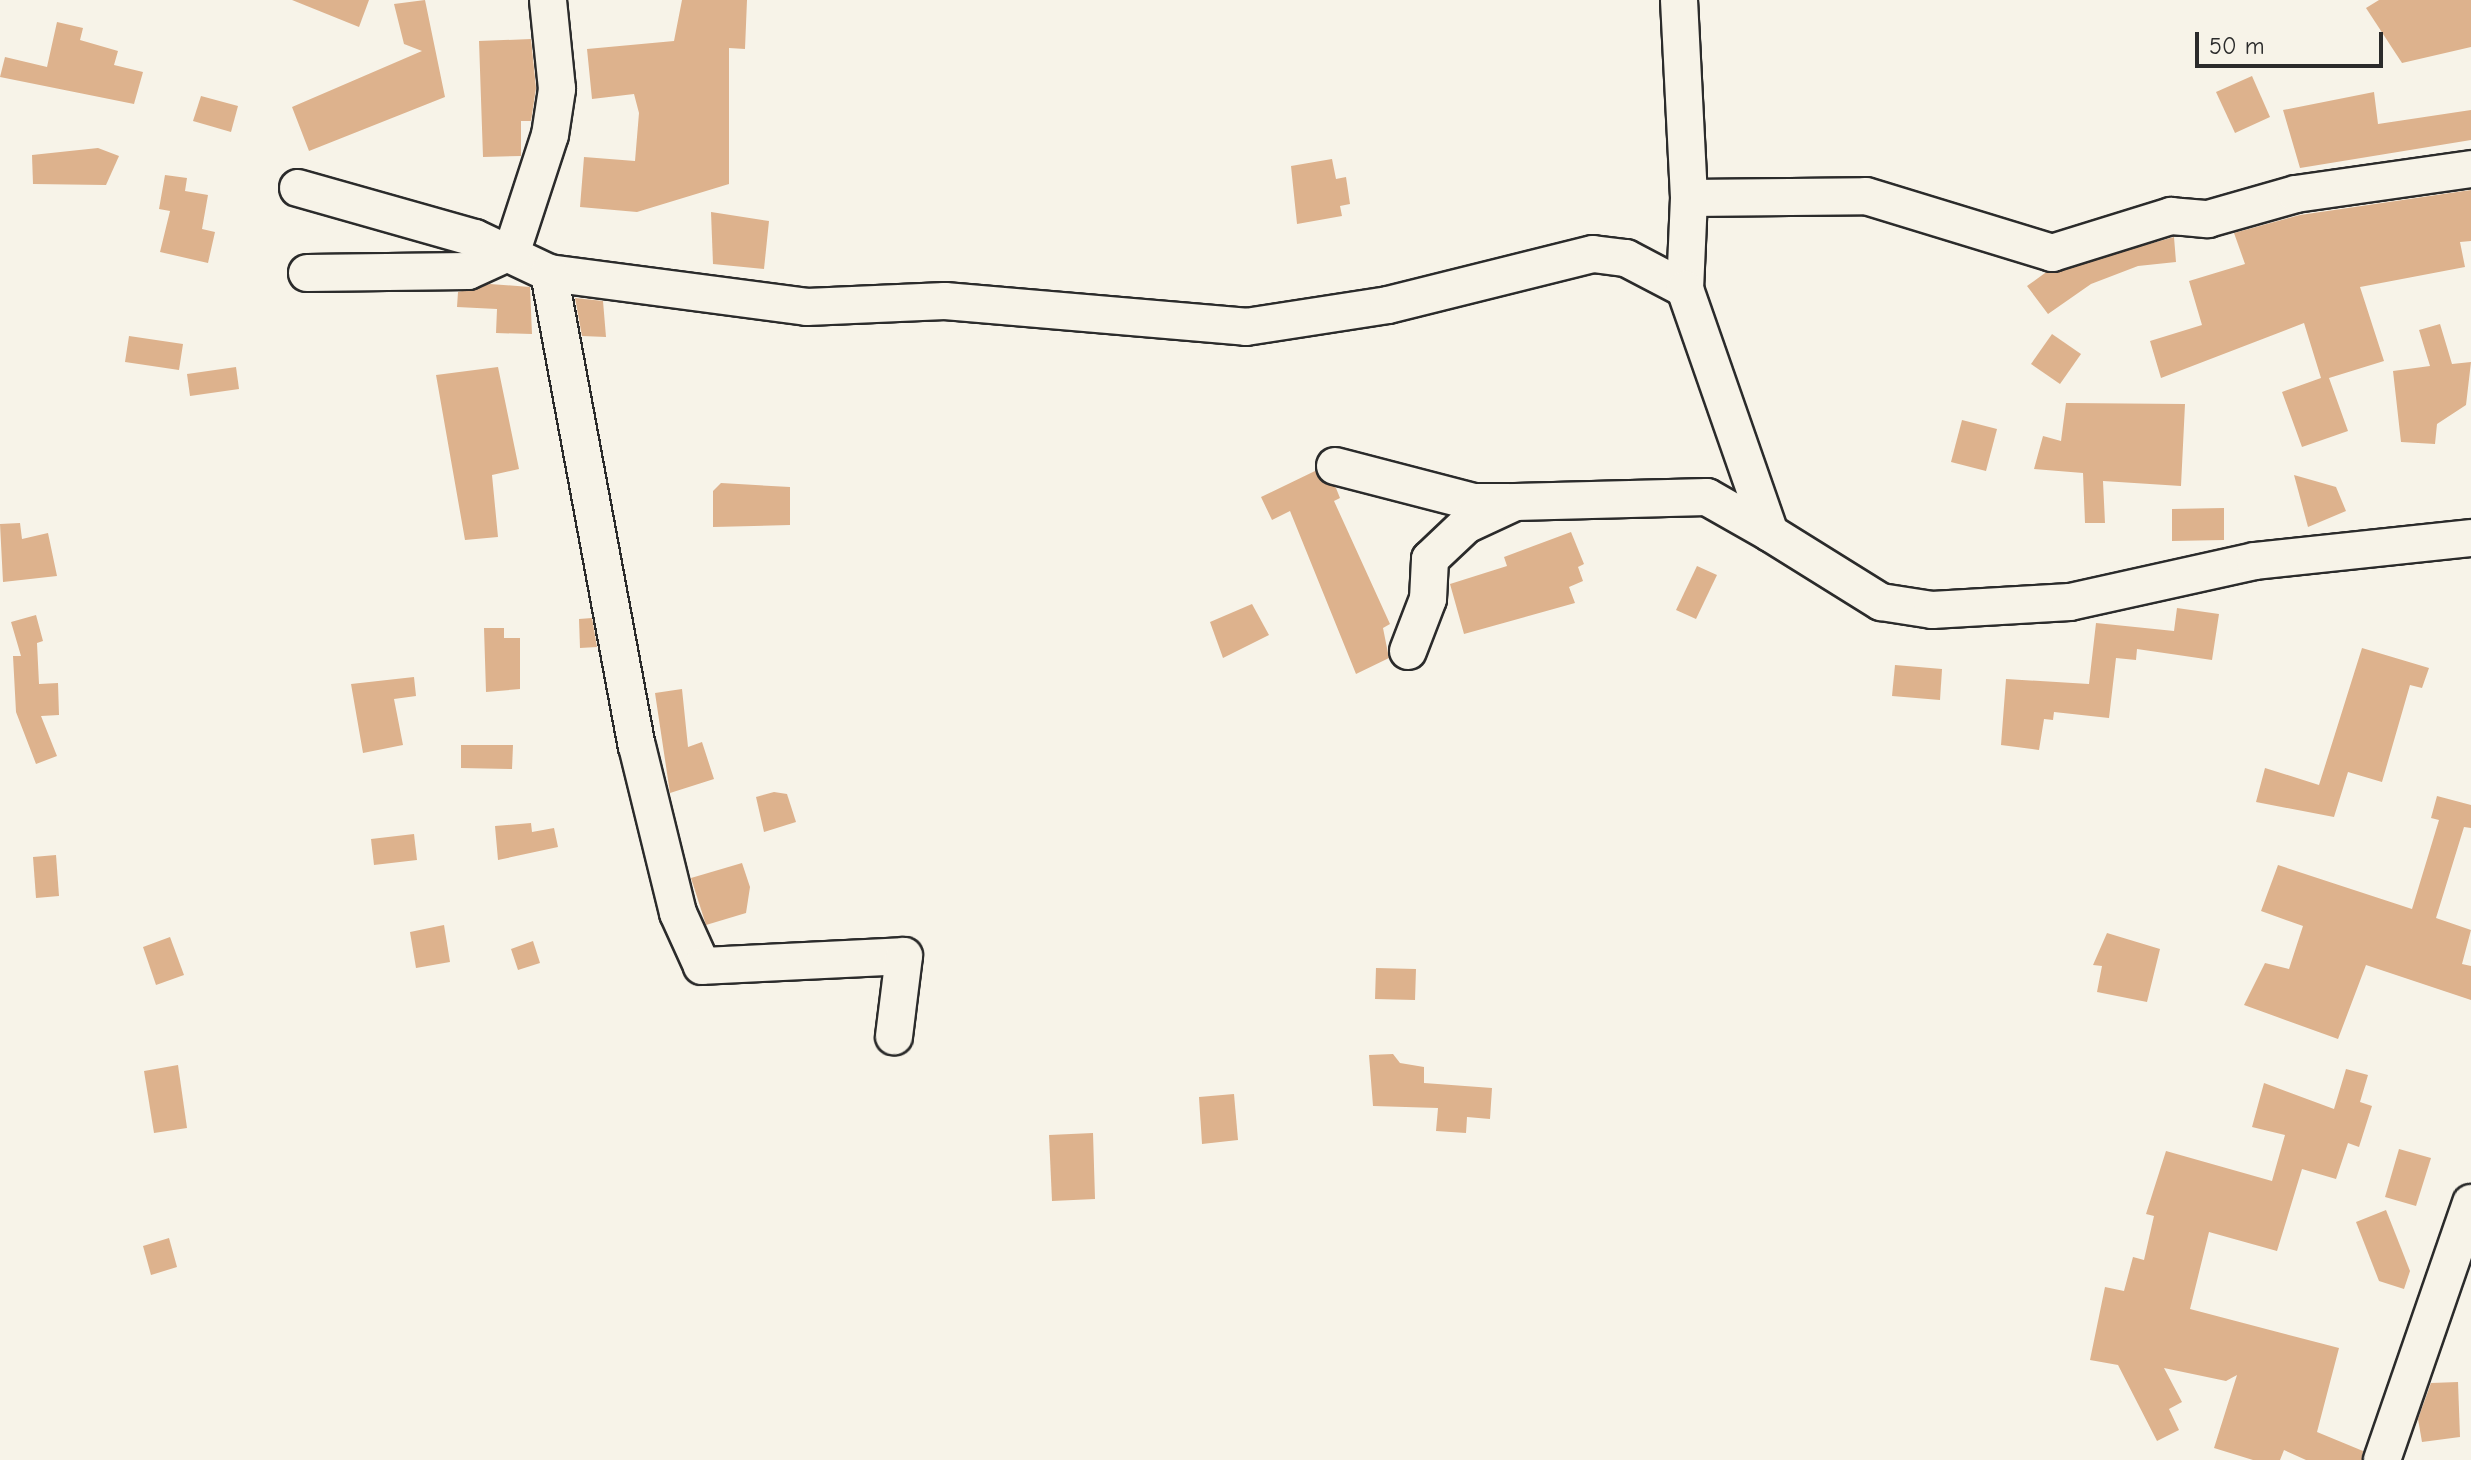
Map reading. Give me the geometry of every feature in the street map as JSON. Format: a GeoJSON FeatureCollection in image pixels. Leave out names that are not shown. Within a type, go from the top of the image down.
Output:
{"type":"FeatureCollection","features":[{"type":"Feature","properties":{"kind":"street"},"geometry":{"type":"LineString","coordinates":[[307,273],[468,271],[512,251],[553,120],[556,43],[548,0]]}},
{"type":"Feature","properties":{"kind":"street"},"geometry":{"type":"LineString","coordinates":[[1679,0],[1689,198],[1685,289],[1770,533]]}},
{"type":"Feature","properties":{"kind":"street"},"geometry":{"type":"LineString","coordinates":[[1689,198],[1866,196],[2052,253],[2171,216],[2208,219],[2296,194],[2471,169]]}},
{"type":"Feature","properties":{"kind":"street"},"geometry":{"type":"LineString","coordinates":[[298,188],[512,251],[549,273],[807,307],[945,301],[1246,327],[1388,305],[1593,254],[1657,268],[1685,289]]}},
{"type":"Feature","properties":{"kind":"street"},"geometry":{"type":"LineString","coordinates":[[549,273],[637,746],[678,913],[702,966],[904,956],[894,1036]]}},
{"type":"Feature","properties":{"kind":"street"},"geometry":{"type":"LineString","coordinates":[[1335,466],[1474,502],[1707,497],[1881,602],[1932,610],[2070,602],[2255,561],[2471,538]]}},
{"type":"Feature","properties":{"kind":"street"},"geometry":{"type":"LineString","coordinates":[[1408,651],[1428,599],[1430,559],[1466,525],[1515,502]]}},
{"type":"Feature","properties":{"kind":"street"},"geometry":{"type":"LineString","coordinates":[[2382,1460],[2471,1203]]}},
{"type":"Feature","properties":{"kind":"building"},"geometry":{"type":"Polygon","coordinates":[[[292,0],[369,0],[359,27],[292,0]]]}},
{"type":"Feature","properties":{"kind":"building"},"geometry":{"type":"Polygon","coordinates":[[[425,0],[445,97],[309,151],[292,107],[422,51],[404,44],[394,4],[425,0]]]}},
{"type":"Feature","properties":{"kind":"building"},"geometry":{"type":"Polygon","coordinates":[[[682,0],[747,0],[745,49],[729,48],[729,184],[637,212],[580,207],[584,157],[635,161],[639,113],[634,94],[592,99],[587,49],[674,41],[682,0]]]}},
{"type":"Feature","properties":{"kind":"building"},"geometry":{"type":"Polygon","coordinates":[[[2379,0],[2471,0],[2471,47],[2402,63],[2366,8],[2379,0]]]}},
{"type":"Feature","properties":{"kind":"building"},"geometry":{"type":"Polygon","coordinates":[[[57,22],[83,28],[80,40],[118,51],[114,65],[143,72],[134,104],[0,77],[5,57],[47,67],[57,22]]]}},
{"type":"Feature","properties":{"kind":"building"},"geometry":{"type":"Polygon","coordinates":[[[531,39],[536,88],[531,121],[521,121],[521,156],[483,157],[479,41],[531,39]]]}},
{"type":"Feature","properties":{"kind":"building"},"geometry":{"type":"Polygon","coordinates":[[[2252,76],[2270,117],[2235,133],[2216,92],[2252,76]]]}},
{"type":"Feature","properties":{"kind":"building"},"geometry":{"type":"Polygon","coordinates":[[[2374,92],[2378,124],[2471,110],[2471,140],[2300,168],[2283,110],[2374,92]]]}},
{"type":"Feature","properties":{"kind":"building"},"geometry":{"type":"Polygon","coordinates":[[[201,96],[238,106],[231,132],[193,121],[201,96]]]}},
{"type":"Feature","properties":{"kind":"building"},"geometry":{"type":"Polygon","coordinates":[[[98,148],[119,156],[106,185],[33,184],[32,155],[98,148]]]}},
{"type":"Feature","properties":{"kind":"building"},"geometry":{"type":"Polygon","coordinates":[[[1332,159],[1336,179],[1346,177],[1350,204],[1340,206],[1342,216],[1297,224],[1291,166],[1332,159]]]}},
{"type":"Feature","properties":{"kind":"building"},"geometry":{"type":"Polygon","coordinates":[[[165,175],[187,178],[185,191],[208,195],[202,229],[215,232],[208,263],[160,252],[170,211],[159,209],[165,175]]]}},
{"type":"Feature","properties":{"kind":"building"},"geometry":{"type":"Polygon","coordinates":[[[2471,190],[2471,241],[2460,242],[2465,267],[2360,287],[2384,361],[2329,378],[2348,431],[2302,447],[2282,392],[2321,378],[2304,323],[2161,378],[2150,341],[2202,325],[2189,281],[2245,264],[2234,233],[2300,215],[2471,190]]]}},
{"type":"Feature","properties":{"kind":"building"},"geometry":{"type":"Polygon","coordinates":[[[711,212],[769,221],[764,269],[713,264],[711,212]]]}},
{"type":"Feature","properties":{"kind":"building"},"geometry":{"type":"Polygon","coordinates":[[[2174,237],[2176,262],[2138,266],[2091,284],[2048,314],[2027,286],[2045,273],[2174,237]]]}},
{"type":"Feature","properties":{"kind":"building"},"geometry":{"type":"Polygon","coordinates":[[[490,284],[530,287],[532,334],[496,333],[497,309],[457,307],[458,292],[490,284]]]}},
{"type":"Feature","properties":{"kind":"building"},"geometry":{"type":"Polygon","coordinates":[[[575,298],[603,301],[606,337],[582,336],[575,298]]]}},
{"type":"Feature","properties":{"kind":"building"},"geometry":{"type":"Polygon","coordinates":[[[2440,324],[2452,364],[2471,362],[2466,405],[2437,424],[2435,444],[2401,442],[2393,371],[2430,366],[2419,330],[2440,324]]]}},
{"type":"Feature","properties":{"kind":"building"},"geometry":{"type":"Polygon","coordinates":[[[2052,334],[2081,354],[2060,384],[2031,364],[2052,334]]]}},
{"type":"Feature","properties":{"kind":"building"},"geometry":{"type":"Polygon","coordinates":[[[129,336],[183,344],[179,370],[125,362],[129,336]]]}},
{"type":"Feature","properties":{"kind":"building"},"geometry":{"type":"Polygon","coordinates":[[[236,367],[239,389],[190,396],[187,374],[236,367]]]}},
{"type":"Feature","properties":{"kind":"building"},"geometry":{"type":"Polygon","coordinates":[[[498,367],[519,469],[492,475],[498,537],[465,540],[436,375],[498,367]]]}},
{"type":"Feature","properties":{"kind":"building"},"geometry":{"type":"Polygon","coordinates":[[[2066,403],[2185,404],[2181,486],[2103,481],[2105,523],[2085,523],[2083,473],[2034,469],[2043,436],[2061,441],[2066,403]]]}},
{"type":"Feature","properties":{"kind":"building"},"geometry":{"type":"Polygon","coordinates":[[[1962,420],[1997,429],[1986,471],[1951,462],[1962,420]]]}},
{"type":"Feature","properties":{"kind":"building"},"geometry":{"type":"Polygon","coordinates":[[[1315,471],[1336,488],[1340,498],[1334,501],[1390,624],[1383,628],[1389,658],[1356,674],[1290,511],[1272,520],[1261,497],[1315,471]]]}},
{"type":"Feature","properties":{"kind":"building"},"geometry":{"type":"Polygon","coordinates":[[[2294,475],[2336,487],[2346,511],[2308,527],[2294,475]]]}},
{"type":"Feature","properties":{"kind":"building"},"geometry":{"type":"Polygon","coordinates":[[[721,483],[790,487],[790,525],[713,527],[713,491],[721,483]]]}},
{"type":"Feature","properties":{"kind":"building"},"geometry":{"type":"Polygon","coordinates":[[[2224,508],[2224,540],[2172,541],[2172,509],[2224,508]]]}},
{"type":"Feature","properties":{"kind":"building"},"geometry":{"type":"Polygon","coordinates":[[[20,523],[22,539],[48,533],[57,576],[3,582],[0,524],[20,523]]]}},
{"type":"Feature","properties":{"kind":"building"},"geometry":{"type":"Polygon","coordinates":[[[1571,532],[1584,564],[1578,567],[1583,581],[1569,587],[1575,603],[1464,634],[1450,584],[1507,566],[1504,557],[1571,532]]]}},
{"type":"Feature","properties":{"kind":"building"},"geometry":{"type":"Polygon","coordinates":[[[1697,566],[1717,575],[1696,619],[1676,610],[1697,566]]]}},
{"type":"Feature","properties":{"kind":"building"},"geometry":{"type":"Polygon","coordinates":[[[1252,604],[1269,635],[1223,658],[1210,622],[1252,604]]]}},
{"type":"Feature","properties":{"kind":"building"},"geometry":{"type":"Polygon","coordinates":[[[2177,608],[2219,614],[2212,660],[2137,649],[2136,660],[2116,658],[2109,718],[2054,712],[2053,720],[2044,719],[2039,750],[2001,745],[2006,679],[2089,684],[2096,623],[2174,631],[2177,608]]]}},
{"type":"Feature","properties":{"kind":"building"},"geometry":{"type":"Polygon","coordinates":[[[36,615],[43,641],[37,643],[39,684],[58,683],[59,715],[41,716],[57,756],[36,764],[16,712],[13,656],[21,656],[11,622],[36,615]]]}},
{"type":"Feature","properties":{"kind":"building"},"geometry":{"type":"Polygon","coordinates":[[[592,618],[597,647],[580,648],[579,619],[592,618]]]}},
{"type":"Feature","properties":{"kind":"building"},"geometry":{"type":"Polygon","coordinates":[[[484,628],[504,628],[504,638],[520,638],[520,689],[486,692],[484,628]]]}},
{"type":"Feature","properties":{"kind":"building"},"geometry":{"type":"Polygon","coordinates":[[[2362,648],[2429,668],[2422,688],[2410,685],[2382,782],[2348,772],[2334,817],[2256,802],[2265,768],[2319,785],[2362,648]]]}},
{"type":"Feature","properties":{"kind":"building"},"geometry":{"type":"Polygon","coordinates":[[[1895,665],[1942,669],[1940,700],[1892,696],[1895,665]]]}},
{"type":"Feature","properties":{"kind":"building"},"geometry":{"type":"Polygon","coordinates":[[[414,677],[416,696],[394,699],[403,745],[363,753],[351,684],[414,677]]]}},
{"type":"Feature","properties":{"kind":"building"},"geometry":{"type":"Polygon","coordinates":[[[682,689],[688,747],[702,742],[714,779],[670,793],[655,693],[682,689]]]}},
{"type":"Feature","properties":{"kind":"building"},"geometry":{"type":"Polygon","coordinates":[[[461,745],[513,745],[512,769],[461,768],[461,745]]]}},
{"type":"Feature","properties":{"kind":"building"},"geometry":{"type":"Polygon","coordinates":[[[774,792],[787,794],[796,822],[764,832],[756,797],[774,792]]]}},
{"type":"Feature","properties":{"kind":"building"},"geometry":{"type":"Polygon","coordinates":[[[2437,796],[2471,805],[2471,828],[2464,827],[2436,918],[2471,930],[2462,964],[2471,966],[2471,1000],[2366,965],[2338,1039],[2244,1005],[2265,963],[2289,969],[2303,926],[2261,911],[2278,865],[2412,909],[2439,820],[2431,818],[2437,796]]]}},
{"type":"Feature","properties":{"kind":"building"},"geometry":{"type":"Polygon","coordinates":[[[531,823],[532,832],[554,828],[558,847],[498,860],[495,826],[531,823]]]}},
{"type":"Feature","properties":{"kind":"building"},"geometry":{"type":"Polygon","coordinates":[[[414,834],[417,860],[374,865],[371,839],[414,834]]]}},
{"type":"Feature","properties":{"kind":"building"},"geometry":{"type":"Polygon","coordinates":[[[56,855],[59,896],[36,898],[33,857],[56,855]]]}},
{"type":"Feature","properties":{"kind":"building"},"geometry":{"type":"Polygon","coordinates":[[[742,863],[750,887],[746,913],[706,925],[691,878],[742,863]]]}},
{"type":"Feature","properties":{"kind":"building"},"geometry":{"type":"Polygon","coordinates":[[[444,925],[450,962],[416,968],[410,932],[444,925]]]}},
{"type":"Feature","properties":{"kind":"building"},"geometry":{"type":"Polygon","coordinates":[[[2107,933],[2160,949],[2147,1002],[2097,992],[2102,966],[2093,965],[2107,933]]]}},
{"type":"Feature","properties":{"kind":"building"},"geometry":{"type":"Polygon","coordinates":[[[170,937],[184,975],[156,985],[143,947],[170,937]]]}},
{"type":"Feature","properties":{"kind":"building"},"geometry":{"type":"Polygon","coordinates":[[[533,941],[540,963],[518,970],[511,949],[533,941]]]}},
{"type":"Feature","properties":{"kind":"building"},"geometry":{"type":"Polygon","coordinates":[[[1376,968],[1416,969],[1415,1000],[1375,999],[1376,968]]]}},
{"type":"Feature","properties":{"kind":"building"},"geometry":{"type":"Polygon","coordinates":[[[1393,1054],[1400,1063],[1424,1067],[1424,1083],[1492,1088],[1490,1119],[1467,1117],[1466,1133],[1436,1131],[1438,1108],[1373,1106],[1369,1055],[1393,1054]]]}},
{"type":"Feature","properties":{"kind":"building"},"geometry":{"type":"Polygon","coordinates":[[[178,1065],[187,1128],[154,1133],[144,1071],[178,1065]]]}},
{"type":"Feature","properties":{"kind":"building"},"geometry":{"type":"Polygon","coordinates":[[[2346,1069],[2368,1075],[2360,1102],[2372,1106],[2359,1147],[2348,1143],[2336,1179],[2302,1169],[2277,1251],[2209,1232],[2190,1309],[2339,1348],[2317,1432],[2363,1451],[2362,1460],[2306,1460],[2284,1450],[2280,1460],[2253,1460],[2214,1448],[2237,1375],[2226,1381],[2164,1368],[2182,1402],[2169,1409],[2179,1430],[2157,1441],[2118,1365],[2090,1360],[2105,1287],[2124,1291],[2133,1257],[2144,1260],[2154,1216],[2146,1214],[2166,1151],[2272,1181],[2285,1135],[2252,1127],[2264,1083],[2334,1109],[2346,1069]]]}},
{"type":"Feature","properties":{"kind":"building"},"geometry":{"type":"Polygon","coordinates":[[[1234,1094],[1238,1140],[1202,1144],[1199,1097],[1234,1094]]]}},
{"type":"Feature","properties":{"kind":"building"},"geometry":{"type":"Polygon","coordinates":[[[1093,1133],[1095,1199],[1052,1201],[1049,1135],[1093,1133]]]}},
{"type":"Feature","properties":{"kind":"building"},"geometry":{"type":"Polygon","coordinates":[[[2399,1149],[2431,1158],[2416,1206],[2385,1197],[2399,1149]]]}},
{"type":"Feature","properties":{"kind":"building"},"geometry":{"type":"Polygon","coordinates":[[[2386,1210],[2410,1271],[2404,1289],[2379,1281],[2356,1222],[2386,1210]]]}},
{"type":"Feature","properties":{"kind":"building"},"geometry":{"type":"Polygon","coordinates":[[[169,1238],[177,1267],[151,1275],[143,1246],[169,1238]]]}},
{"type":"Feature","properties":{"kind":"building"},"geometry":{"type":"Polygon","coordinates":[[[2458,1382],[2460,1437],[2422,1442],[2418,1419],[2431,1383],[2458,1382]]]}}]}
